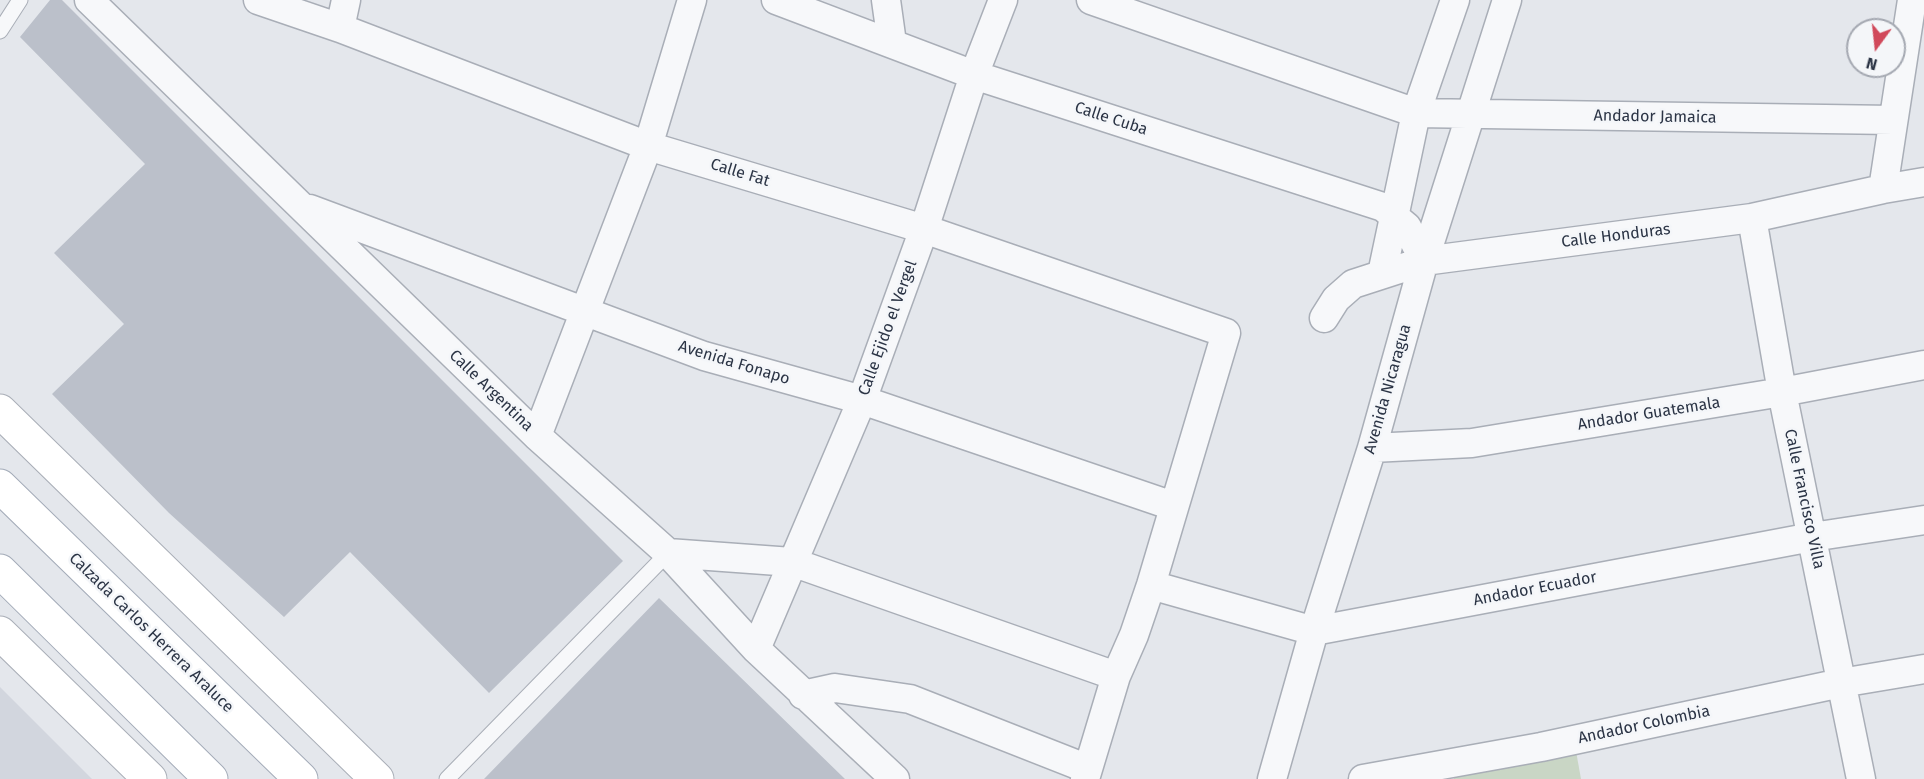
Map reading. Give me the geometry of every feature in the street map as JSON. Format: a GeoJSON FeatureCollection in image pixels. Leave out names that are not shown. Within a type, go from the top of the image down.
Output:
{"type":"FeatureCollection","features":[{"type":"Feature","properties":{"kind":"street","name":"Calle Argentina"},"geometry":{"type":"LineString","coordinates":[[89,0],[537,436],[668,553],[756,649],[895,779]]}},
{"type":"Feature","properties":{"kind":"street","name":"Calle Fat"},"geometry":{"type":"LineString","coordinates":[[258,0],[340,28],[648,146],[924,229],[1226,333],[1173,506]]}},
{"type":"Feature","properties":{"kind":"street"},"geometry":{"type":"LineString","coordinates":[[340,28],[346,0]]}},
{"type":"Feature","properties":{"kind":"street"},"geometry":{"type":"LineString","coordinates":[[537,436],[648,146],[692,0]]}},
{"type":"Feature","properties":{"kind":"street","name":"Calle Cuba"},"geometry":{"type":"LineString","coordinates":[[777,0],[974,75],[1383,207],[1407,227],[1424,261]]}},
{"type":"Feature","properties":{"kind":"street"},"geometry":{"type":"LineString","coordinates":[[886,0],[892,43]]}},
{"type":"Feature","properties":{"kind":"street","name":"Calle Ejido el Vergel"},"geometry":{"type":"LineString","coordinates":[[756,649],[862,400],[924,229],[974,75],[1003,0]]}},
{"type":"Feature","properties":{"kind":"street","name":"Andador Jamaica"},"geometry":{"type":"LineString","coordinates":[[1091,0],[1416,113],[1893,120]]}},
{"type":"Feature","properties":{"kind":"street"},"geometry":{"type":"LineString","coordinates":[[1382,274],[1416,113],[1455,0]]}},
{"type":"Feature","properties":{"kind":"street","name":"Avenida Nicaragua"},"geometry":{"type":"LineString","coordinates":[[1272,779],[1314,631],[1372,448],[1424,261],[1507,0]]}},
{"type":"Feature","properties":{"kind":"street"},"geometry":{"type":"LineString","coordinates":[[1883,189],[1893,120],[1916,3]]}},
{"type":"Feature","properties":{"kind":"street","name":"Calle Honduras"},"geometry":{"type":"LineString","coordinates":[[1324,318],[1336,299],[1353,284],[1424,261],[1752,218],[1924,182]]}},
{"type":"Feature","properties":{"kind":"street","name":"Avenida Fonapo"},"geometry":{"type":"LineString","coordinates":[[299,205],[704,356],[862,400],[1173,506]]}},
{"type":"Feature","properties":{"kind":"street","name":"Calle Francisco Villa"},"geometry":{"type":"LineString","coordinates":[[1752,218],[1782,392],[1861,779]]}},
{"type":"Feature","properties":{"kind":"street","name":"Andador Guatemala"},"geometry":{"type":"LineString","coordinates":[[1372,448],[1472,443],[1782,392],[1924,365]]}},
{"type":"Feature","properties":{"kind":"street"},"geometry":{"type":"LineString","coordinates":[[0,411],[377,779]]}},
{"type":"Feature","properties":{"kind":"street","name":"Calzada Carlos Herrera Araluce"},"geometry":{"type":"LineString","coordinates":[[0,486],[301,779]]}},
{"type":"Feature","properties":{"kind":"street"},"geometry":{"type":"LineString","coordinates":[[803,695],[835,688],[910,699],[1087,774],[1116,676],[1151,585],[1173,506]]}},
{"type":"Feature","properties":{"kind":"street","name":"Andador Ecuador"},"geometry":{"type":"LineString","coordinates":[[1151,585],[1314,631],[1812,537],[1924,520]]}},
{"type":"Feature","properties":{"kind":"street"},"geometry":{"type":"LineString","coordinates":[[668,553],[792,562],[1116,676]]}},
{"type":"Feature","properties":{"kind":"street"},"geometry":{"type":"LineString","coordinates":[[0,571],[211,779]]}},
{"type":"Feature","properties":{"kind":"street"},"geometry":{"type":"LineString","coordinates":[[0,633],[150,779]]}},
{"type":"Feature","properties":{"kind":"street","name":"Andador Colombia"},"geometry":{"type":"LineString","coordinates":[[1363,779],[1541,747],[1841,683],[1924,669]]}},
{"type":"Feature","properties":{"kind":"lane"},"geometry":{"type":"LineString","coordinates":[[0,31],[20,0]]}},
{"type":"Feature","properties":{"kind":"lane"},"geometry":{"type":"LineString","coordinates":[[447,779],[668,553]]}},
{"type":"Feature","properties":{"kind":"shaded area"},"geometry":{"type":"Polygon","coordinates":[[[0,687],[92,779],[0,779],[0,687]]]}},
{"type":"Feature","properties":{"kind":"green space"},"geometry":{"type":"Polygon","coordinates":[[[1574,740],[1581,779],[1454,779],[1450,763],[1574,740]]]}},
{"type":"Feature","properties":{"kind":"building"},"geometry":{"type":"Polygon","coordinates":[[[50,0],[62,0],[623,561],[489,693],[350,552],[284,617],[169,513],[52,394],[124,324],[54,253],[145,164],[20,37],[50,0]]]}},
{"type":"Feature","properties":{"kind":"building"},"geometry":{"type":"Polygon","coordinates":[[[659,598],[845,779],[484,779],[659,598]]]}}]}
